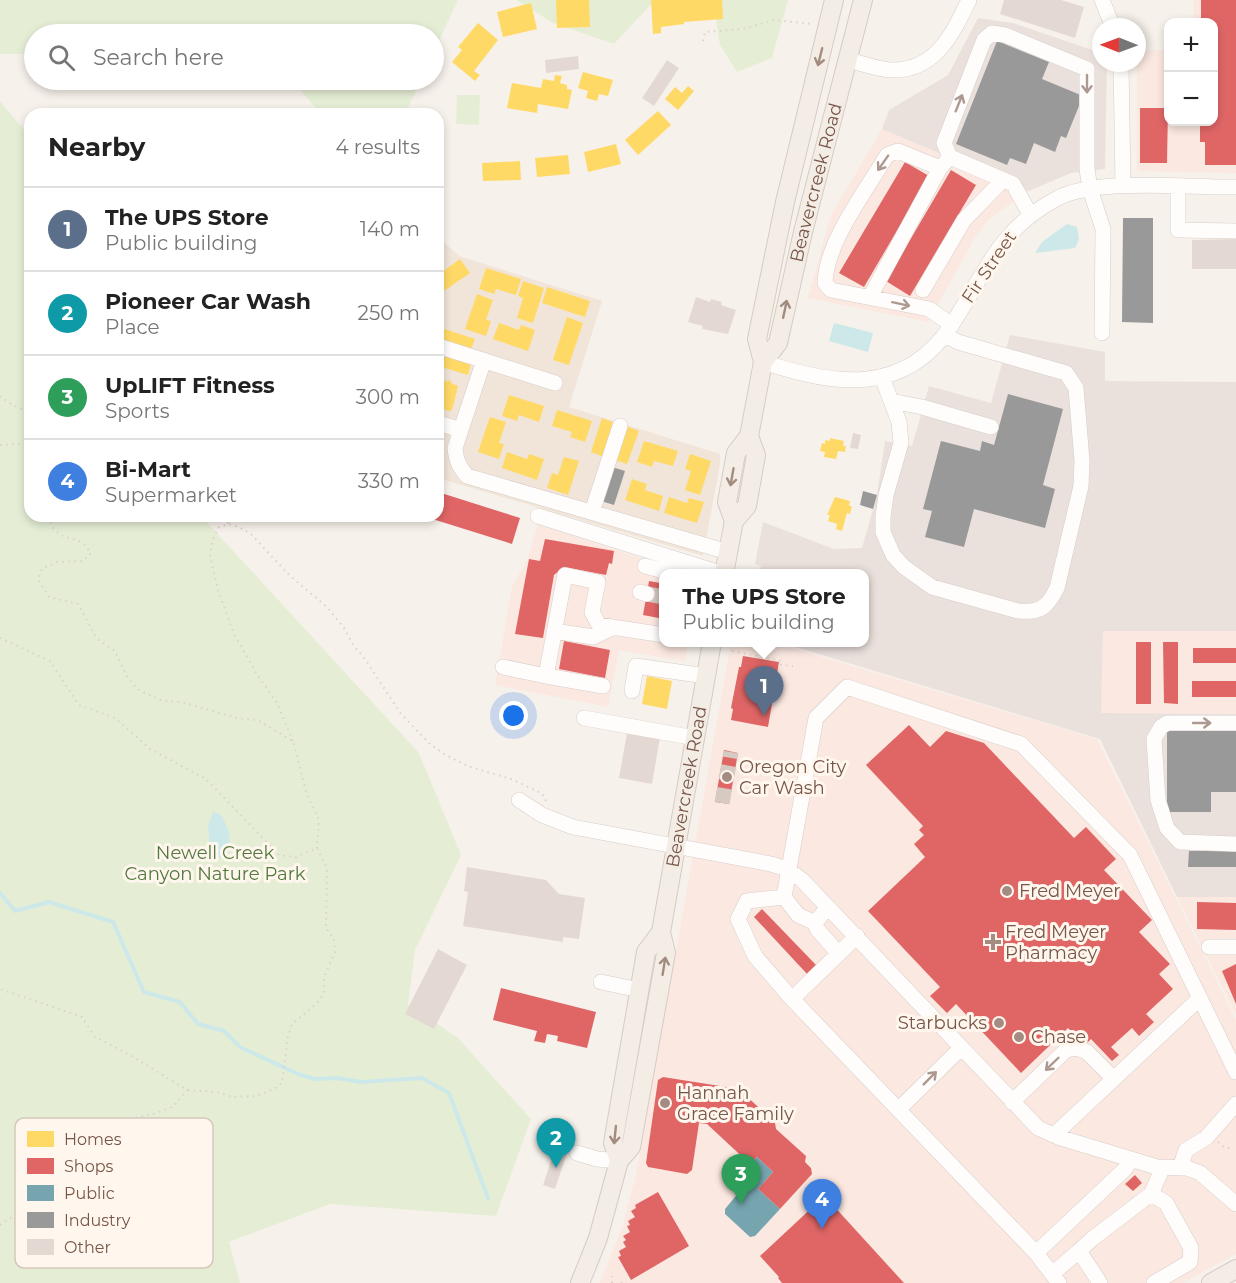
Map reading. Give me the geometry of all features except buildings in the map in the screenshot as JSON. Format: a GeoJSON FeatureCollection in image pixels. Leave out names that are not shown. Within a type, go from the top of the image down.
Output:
{"type":"FeatureCollection","features":[{"type":"Feature","properties":{"kind":"main road","name":"Beavercreek Road"},"geometry":{"type":"LineString","coordinates":[[725,569],[734,521],[727,502],[736,453],[749,436],[763,362],[757,339],[785,202],[834,0]]}},
{"type":"Feature","properties":{"kind":"main road","name":"Beavercreek Road"},"geometry":{"type":"LineString","coordinates":[[763,362],[778,343],[803,232],[863,0]]}},
{"type":"Feature","properties":{"kind":"main road","name":"Beavercreek Road"},"geometry":{"type":"LineString","coordinates":[[580,1283],[604,1221],[619,1161],[632,1147],[666,953],[661,932],[710,647]]}},
{"type":"Feature","properties":{"kind":"main road","name":"Beavercreek Road"},"geometry":{"type":"LineString","coordinates":[[619,1161],[613,1143],[646,952],[661,932]]}},
{"type":"Feature","properties":{"kind":"main road"},"geometry":{"type":"LineString","coordinates":[[640,990],[646,993],[648,1004],[640,1052],[643,1086]]}},
{"type":"Feature","properties":{"kind":"main road"},"geometry":{"type":"LineString","coordinates":[[1211,1283],[1236,1269]]}},
{"type":"Feature","properties":{"kind":"street"},"geometry":{"type":"LineString","coordinates":[[848,60],[889,70],[913,68],[928,60],[942,47],[955,29],[969,0]]}},
{"type":"Feature","properties":{"kind":"street"},"geometry":{"type":"LineString","coordinates":[[1102,0],[1109,18]]}},
{"type":"Feature","properties":{"kind":"street"},"geometry":{"type":"LineString","coordinates":[[870,297],[945,163],[944,142],[984,40],[992,33],[1005,35],[1087,69],[1087,168],[1090,189],[1103,229],[1102,333]]}},
{"type":"Feature","properties":{"kind":"street"},"geometry":{"type":"LineString","coordinates":[[1121,72],[1122,186]]}},
{"type":"Feature","properties":{"kind":"street"},"geometry":{"type":"LineString","coordinates":[[882,377],[899,423],[901,443],[886,495],[883,532],[893,555],[904,567],[932,587],[1018,611],[1030,612],[1041,609],[1050,602],[1057,588],[1081,486],[1081,434],[1076,388],[1065,373],[958,342],[929,309],[831,290],[825,283],[825,272],[833,245],[887,155],[898,151],[1013,184],[1030,214]]}},
{"type":"Feature","properties":{"kind":"street"},"geometry":{"type":"LineString","coordinates":[[923,290],[963,220],[1003,180]]}},
{"type":"Feature","properties":{"kind":"street","name":"Fir Street"},"geometry":{"type":"LineString","coordinates":[[763,362],[790,371],[833,380],[858,381],[882,377],[926,355],[948,330],[996,249],[1011,231],[1030,214],[1058,197],[1090,189],[1122,186],[1236,187]]}},
{"type":"Feature","properties":{"kind":"street"},"geometry":{"type":"LineString","coordinates":[[1178,187],[1178,230],[1236,231]]}},
{"type":"Feature","properties":{"kind":"street"},"geometry":{"type":"LineString","coordinates":[[444,348],[555,383]]}},
{"type":"Feature","properties":{"kind":"street"},"geometry":{"type":"LineString","coordinates":[[484,360],[455,448],[456,459],[467,476],[728,552]]}},
{"type":"Feature","properties":{"kind":"street"},"geometry":{"type":"LineString","coordinates":[[891,401],[922,407],[991,427]]}},
{"type":"Feature","properties":{"kind":"street"},"geometry":{"type":"LineString","coordinates":[[444,425],[461,430]]}},
{"type":"Feature","properties":{"kind":"street"},"geometry":{"type":"LineString","coordinates":[[592,513],[620,426]]}},
{"type":"Feature","properties":{"kind":"street"},"geometry":{"type":"LineString","coordinates":[[538,516],[711,569]]}},
{"type":"Feature","properties":{"kind":"street"},"geometry":{"type":"LineString","coordinates":[[645,566],[659,569]]}},
{"type":"Feature","properties":{"kind":"street"},"geometry":{"type":"LineString","coordinates":[[546,676],[565,575],[598,582],[592,612],[599,625],[659,634]]}},
{"type":"Feature","properties":{"kind":"street"},"geometry":{"type":"LineString","coordinates":[[554,631],[593,637],[614,627]]}},
{"type":"Feature","properties":{"kind":"street"},"geometry":{"type":"LineString","coordinates":[[632,691],[636,666],[706,676]]}},
{"type":"Feature","properties":{"kind":"street"},"geometry":{"type":"LineString","coordinates":[[503,667],[603,686]]}},
{"type":"Feature","properties":{"kind":"street"},"geometry":{"type":"LineString","coordinates":[[839,954],[817,929],[815,923],[798,915],[784,897],[787,869],[816,718],[847,687],[1021,744],[1130,855],[1236,1072]]}},
{"type":"Feature","properties":{"kind":"street"},"geometry":{"type":"LineString","coordinates":[[584,718],[695,738]]}},
{"type":"Feature","properties":{"kind":"street"},"geometry":{"type":"LineString","coordinates":[[1236,723],[1167,723],[1161,727],[1155,739],[1158,800],[1167,828],[1180,842],[1236,844]]}},
{"type":"Feature","properties":{"kind":"street"},"geometry":{"type":"LineString","coordinates":[[519,800],[542,815],[573,827],[771,864],[787,869],[802,880],[857,936],[1038,1128],[1157,1167],[1180,1168],[1200,1173],[1236,1204]]}},
{"type":"Feature","properties":{"kind":"street"},"geometry":{"type":"LineString","coordinates":[[784,897],[747,901],[738,919],[755,956],[792,999],[1036,1252],[1056,1279],[1092,1239],[1151,1194],[1163,1167]]}},
{"type":"Feature","properties":{"kind":"street"},"geometry":{"type":"LineString","coordinates":[[815,923],[828,907]]}},
{"type":"Feature","properties":{"kind":"street"},"geometry":{"type":"LineString","coordinates":[[792,999],[857,936]]}},
{"type":"Feature","properties":{"kind":"street"},"geometry":{"type":"LineString","coordinates":[[1209,947],[1236,947]]}},
{"type":"Feature","properties":{"kind":"street"},"geometry":{"type":"LineString","coordinates":[[601,982],[640,990]]}},
{"type":"Feature","properties":{"kind":"street"},"geometry":{"type":"LineString","coordinates":[[1054,1135],[1200,998]]}},
{"type":"Feature","properties":{"kind":"street"},"geometry":{"type":"LineString","coordinates":[[900,1109],[961,1048]]}},
{"type":"Feature","properties":{"kind":"street"},"geometry":{"type":"LineString","coordinates":[[1012,1102],[1065,1051],[1071,1049],[1076,1048],[1087,1052],[1114,1078]]}},
{"type":"Feature","properties":{"kind":"street"},"geometry":{"type":"LineString","coordinates":[[1180,1168],[1186,1150],[1206,1138],[1236,1104]]}},
{"type":"Feature","properties":{"kind":"street"},"geometry":{"type":"LineString","coordinates":[[578,1153],[597,1159],[619,1161]]}},
{"type":"Feature","properties":{"kind":"street"},"geometry":{"type":"LineString","coordinates":[[1036,1252],[1125,1169],[1131,1159]]}},
{"type":"Feature","properties":{"kind":"street"},"geometry":{"type":"LineString","coordinates":[[1151,1194],[1166,1203],[1191,1248],[1190,1262],[1154,1283]]}},
{"type":"Feature","properties":{"kind":"street"},"geometry":{"type":"LineString","coordinates":[[1080,1251],[1100,1283]]}},
{"type":"Feature","properties":{"kind":"path"},"geometry":{"type":"LineString","coordinates":[[703,41],[705,32],[743,29],[774,20],[812,24]]}},
{"type":"Feature","properties":{"kind":"path"},"geometry":{"type":"LineString","coordinates":[[0,396],[24,410]]}},
{"type":"Feature","properties":{"kind":"path"},"geometry":{"type":"LineString","coordinates":[[0,445],[24,443]]}},
{"type":"Feature","properties":{"kind":"path"},"geometry":{"type":"LineString","coordinates":[[51,522],[60,536],[86,545],[91,554],[83,561],[57,562],[42,569],[38,580],[49,597],[78,604],[97,639],[115,651],[126,675],[136,689],[160,700],[185,703],[237,718],[257,720],[293,741]]}},
{"type":"Feature","properties":{"kind":"path"},"geometry":{"type":"LineString","coordinates":[[0,989],[82,1017],[94,1037],[130,1055],[187,1090],[217,1092],[232,1097],[256,1096],[274,1089],[283,1081],[292,1024],[317,1003],[324,993],[324,977],[335,952],[334,939],[326,928],[327,868],[317,848],[319,820],[307,795],[293,741],[277,703],[258,676],[234,634],[218,590],[210,555],[219,527],[228,524],[251,534],[290,576],[338,620],[401,714],[416,731],[446,755],[482,771]]}},
{"type":"Feature","properties":{"kind":"path"},"geometry":{"type":"LineString","coordinates":[[0,638],[50,661],[80,705],[115,717],[150,749],[206,779],[279,855],[296,857],[317,848]]}},
{"type":"Feature","properties":{"kind":"path"},"geometry":{"type":"LineString","coordinates":[[732,651],[782,661],[781,664],[793,666]]}},
{"type":"Feature","properties":{"kind":"path"},"geometry":{"type":"LineString","coordinates":[[135,1118],[174,1106],[187,1090]]}},
{"type":"Feature","properties":{"kind":"path"},"geometry":{"type":"LineString","coordinates":[[0,1225],[15,1215]]}},
{"type":"Feature","properties":{"kind":"path"},"geometry":{"type":"LineString","coordinates":[[612,1276],[612,1283]]}},
{"type":"Feature","properties":{"kind":"path"},"geometry":{"type":"LineString","coordinates":[[621,1283],[624,1281],[626,1283]]}},
{"type":"Feature","properties":{"kind":"shaded area"},"geometry":{"type":"Polygon","coordinates":[[[1194,0],[1236,0],[1236,173],[1137,171],[1137,72],[1146,72],[1146,50],[1164,50],[1164,126],[1218,126],[1218,18],[1194,18],[1194,0]]]}},
{"type":"Feature","properties":{"kind":"shaded area"},"geometry":{"type":"Polygon","coordinates":[[[978,18],[1013,23],[1092,50],[1092,72],[1107,72],[1105,169],[1071,173],[1029,191],[882,129],[889,110],[948,75],[978,18]]]}},
{"type":"Feature","properties":{"kind":"shaded area"},"geometry":{"type":"Polygon","coordinates":[[[882,129],[1029,191],[990,218],[974,239],[928,322],[808,298],[831,215],[882,129]]]}},
{"type":"Feature","properties":{"kind":"shaded area"},"geometry":{"type":"Polygon","coordinates":[[[444,242],[459,256],[602,301],[569,407],[720,454],[703,556],[444,480],[444,242]]]}},
{"type":"Feature","properties":{"kind":"shaded area"},"geometry":{"type":"Polygon","coordinates":[[[1010,335],[1105,352],[1105,381],[1236,382],[1236,631],[1103,631],[1101,713],[1236,714],[1236,897],[1177,897],[1100,739],[795,647],[869,647],[869,569],[760,569],[761,566],[755,564],[763,522],[834,549],[862,548],[877,495],[885,441],[912,446],[929,386],[991,403],[1010,335]]]}},
{"type":"Feature","properties":{"kind":"shaded area"},"geometry":{"type":"Polygon","coordinates":[[[538,524],[674,569],[659,569],[659,647],[687,647],[685,661],[619,650],[608,707],[495,685],[512,587],[528,558],[538,524]]]}},
{"type":"Feature","properties":{"kind":"shaded area"},"geometry":{"type":"Polygon","coordinates":[[[1103,630],[1236,631],[1236,714],[1101,713],[1103,630]]]}},
{"type":"Feature","properties":{"kind":"shaded area"},"geometry":{"type":"Polygon","coordinates":[[[730,647],[788,647],[1097,739],[1236,1020],[1236,1254],[1183,1283],[600,1283],[622,1228],[636,1175],[730,647]]]}},
{"type":"Feature","properties":{"kind":"shaded area"},"geometry":{"type":"Polygon","coordinates":[[[1177,897],[1236,897],[1236,1015],[1188,918],[1177,897]]]}},
{"type":"Feature","properties":{"kind":"green space"},"geometry":{"type":"Polygon","coordinates":[[[0,0],[458,0],[444,30],[444,24],[24,24],[24,54],[0,54],[0,0]]]}},
{"type":"Feature","properties":{"kind":"green space"},"geometry":{"type":"Polygon","coordinates":[[[516,0],[655,0],[614,44],[553,23],[516,0]]]}},
{"type":"Feature","properties":{"kind":"green space"},"geometry":{"type":"Polygon","coordinates":[[[713,0],[788,0],[772,58],[737,72],[720,45],[713,0]]]}},
{"type":"Feature","properties":{"kind":"green space"},"geometry":{"type":"Polygon","coordinates":[[[301,90],[416,90],[408,108],[315,108],[301,90]]]}},
{"type":"Feature","properties":{"kind":"green space"},"geometry":{"type":"Polygon","coordinates":[[[457,95],[480,95],[479,125],[456,124],[457,95]]]}},
{"type":"Feature","properties":{"kind":"green space","name":"Newell Creek Canyon Nature Park"},"geometry":{"type":"Polygon","coordinates":[[[0,101],[24,130],[24,522],[207,522],[419,753],[461,855],[415,950],[408,1004],[458,1038],[531,1119],[496,1216],[330,1204],[229,1242],[240,1283],[0,1283],[0,101]]]}},
{"type":"Feature","properties":{"kind":"water"},"geometry":{"type":"Polygon","coordinates":[[[1067,224],[1077,227],[1079,239],[1075,248],[1035,253],[1042,242],[1067,224]]]}},
{"type":"Feature","properties":{"kind":"water"},"geometry":{"type":"Polygon","coordinates":[[[834,323],[873,333],[868,352],[829,341],[834,323]]]}},
{"type":"Feature","properties":{"kind":"water"},"geometry":{"type":"Polygon","coordinates":[[[213,812],[220,814],[229,834],[227,856],[220,858],[210,848],[208,826],[213,812]]]}},
{"type":"Feature","properties":{"kind":"waterway"},"geometry":{"type":"LineString","coordinates":[[0,893],[15,911],[49,902],[113,922],[144,992],[180,1002],[198,1024],[224,1031],[240,1047],[298,1074],[315,1079],[337,1078],[361,1082],[422,1078],[449,1093],[488,1198]]}},
{"type":"Feature","properties":{"kind":"tunnel"},"geometry":{"type":"LineString","coordinates":[[647,594],[659,596]]}},
{"type":"Feature","properties":{"kind":"tunnel"},"geometry":{"type":"LineString","coordinates":[[722,803],[731,752]]}},
{"type":"Feature","properties":{"kind":"place","name":"The UPS Store"},"geometry":{"type":"Point","coordinates":[764,716]}},
{"type":"Feature","properties":{"kind":"place","name":"Oregon City Car Wash"},"geometry":{"type":"Point","coordinates":[727,777]}},
{"type":"Feature","properties":{"kind":"place","name":"Fred Meyer"},"geometry":{"type":"Point","coordinates":[1007,891]}},
{"type":"Feature","properties":{"kind":"place","name":"Fred Meyer Pharmacy"},"geometry":{"type":"Point","coordinates":[993,942]}},
{"type":"Feature","properties":{"kind":"place","name":"Starbucks"},"geometry":{"type":"Point","coordinates":[999,1023]}},
{"type":"Feature","properties":{"kind":"place","name":"Chase"},"geometry":{"type":"Point","coordinates":[1019,1037]}},
{"type":"Feature","properties":{"kind":"place","name":"Hannah Grace Family"},"geometry":{"type":"Point","coordinates":[665,1103]}},
{"type":"Feature","properties":{"kind":"place","name":"Pioneer Car Wash"},"geometry":{"type":"Point","coordinates":[556,1168]}},
{"type":"Feature","properties":{"kind":"place","name":"UpLIFT Fitness"},"geometry":{"type":"Point","coordinates":[741,1204]}},
{"type":"Feature","properties":{"kind":"place","name":"Bi-Mart"},"geometry":{"type":"Point","coordinates":[822,1229]}}]}
